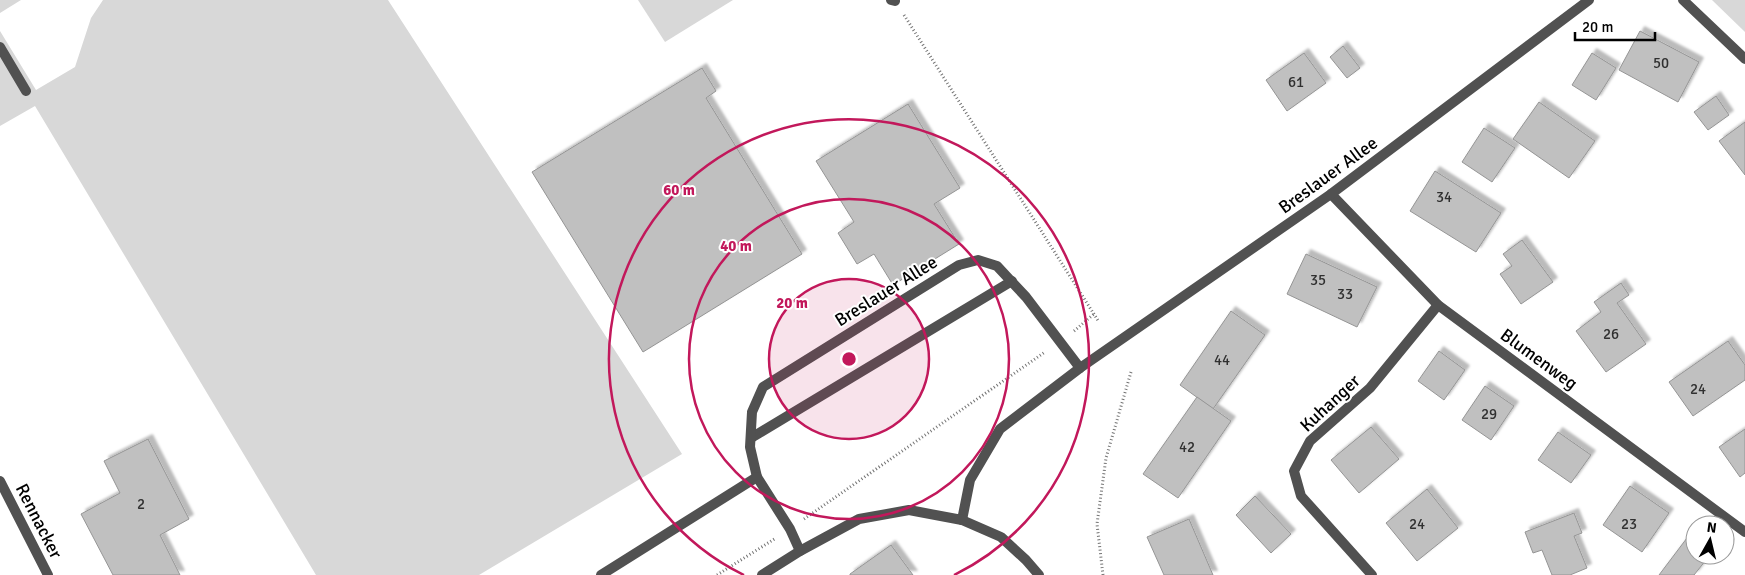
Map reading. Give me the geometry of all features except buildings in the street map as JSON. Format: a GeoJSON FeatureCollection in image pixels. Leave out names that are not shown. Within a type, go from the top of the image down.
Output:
{"type":"FeatureCollection","features":[{"type":"Feature","properties":{"kind":"street","name":"Breslauer Allee"},"geometry":{"type":"LineString","coordinates":[[962,520],[970,480],[1000,429],[1080,368],[1331,194],[1589,0]]}},
{"type":"Feature","properties":{"kind":"street"},"geometry":{"type":"LineString","coordinates":[[1683,0],[1745,59]]}},
{"type":"Feature","properties":{"kind":"street"},"geometry":{"type":"LineString","coordinates":[[0,47],[26,91]]}},
{"type":"Feature","properties":{"kind":"street","name":"Blumenweg"},"geometry":{"type":"LineString","coordinates":[[1331,194],[1438,305],[1745,532]]}},
{"type":"Feature","properties":{"kind":"street","name":"Breslauer Allee"},"geometry":{"type":"LineString","coordinates":[[800,551],[790,529],[757,477],[750,447],[752,412],[763,387],[959,265],[978,260],[997,266],[1012,281],[1080,368]]}},
{"type":"Feature","properties":{"kind":"street"},"geometry":{"type":"LineString","coordinates":[[751,438],[1012,281]]}},
{"type":"Feature","properties":{"kind":"street","name":"Kuhanger"},"geometry":{"type":"LineString","coordinates":[[1372,575],[1300,496],[1294,471],[1310,441],[1370,388],[1438,305]]}},
{"type":"Feature","properties":{"kind":"street"},"geometry":{"type":"LineString","coordinates":[[601,575],[757,477]]}},
{"type":"Feature","properties":{"kind":"street","name":"Rennacker"},"geometry":{"type":"LineString","coordinates":[[0,481],[48,575]]}},
{"type":"Feature","properties":{"kind":"street"},"geometry":{"type":"LineString","coordinates":[[762,575],[800,551],[859,519],[909,510],[962,520],[1001,537],[1039,575]]}},
{"type":"Feature","properties":{"kind":"path"},"geometry":{"type":"LineString","coordinates":[[893,1],[1099,322]]}},
{"type":"Feature","properties":{"kind":"path"},"geometry":{"type":"LineString","coordinates":[[717,575],[790,529],[1061,342],[1094,314]]}},
{"type":"Feature","properties":{"kind":"path"},"geometry":{"type":"LineString","coordinates":[[1103,575],[1096,524],[1106,458],[1131,372]]}},
{"type":"Feature","properties":{"kind":"shaded area"},"geometry":{"type":"Polygon","coordinates":[[[0,0],[21,0],[0,13],[0,0]]]}},
{"type":"Feature","properties":{"kind":"shaded area"},"geometry":{"type":"Polygon","coordinates":[[[103,0],[388,0],[682,454],[479,575],[316,575],[35,106],[0,126],[0,31],[36,90],[75,67],[91,18],[103,0]]]}},
{"type":"Feature","properties":{"kind":"shaded area"},"geometry":{"type":"Polygon","coordinates":[[[638,0],[733,0],[665,42],[638,0]]]}},
{"type":"Feature","properties":{"kind":"shaded area"},"geometry":{"type":"Polygon","coordinates":[[[1712,0],[1745,0],[1745,32],[1712,0]]]}}]}
